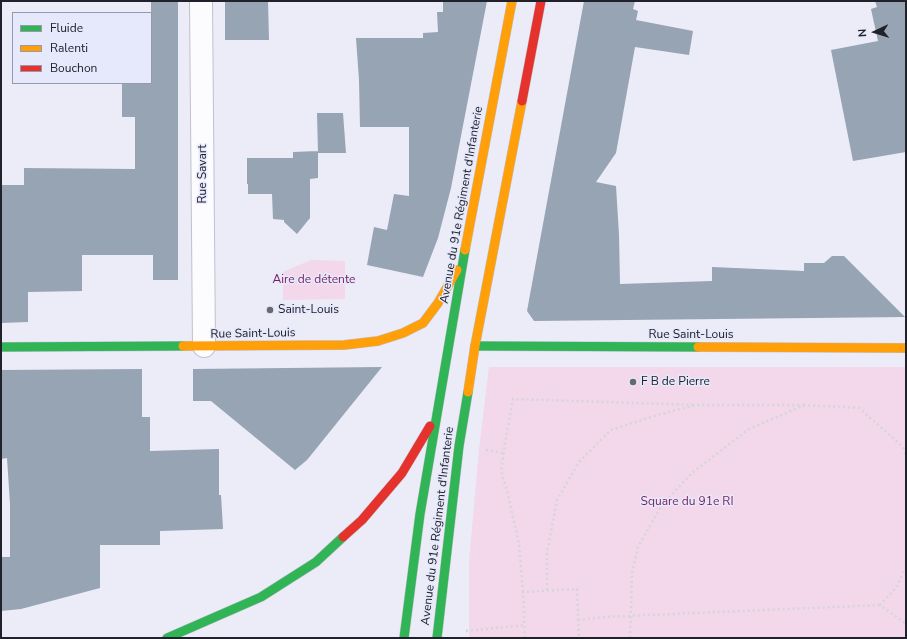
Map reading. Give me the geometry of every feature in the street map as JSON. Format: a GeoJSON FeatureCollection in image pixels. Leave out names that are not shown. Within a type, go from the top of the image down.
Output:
{"type":"FeatureCollection","features":[{"type":"Feature","properties":{"kind":"main road","name":"Avenue du 91e Régiment d'Infanterie"},"geometry":{"type":"LineString","coordinates":[[404,638],[420,514],[464,257],[512,1]]}},
{"type":"Feature","properties":{"kind":"main road","name":"Avenue du 91e Régiment d'Infanterie"},"geometry":{"type":"LineString","coordinates":[[437,636],[459,446],[475,346],[541,1]]}},
{"type":"Feature","properties":{"kind":"main road","name":"Rue Saint-Louis"},"geometry":{"type":"LineString","coordinates":[[1,347],[344,345],[378,341],[403,334],[423,323],[438,303],[464,257]]}},
{"type":"Feature","properties":{"kind":"main road","name":"Rue Saint-Louis"},"geometry":{"type":"LineString","coordinates":[[475,346],[906,348]]}},
{"type":"Feature","properties":{"kind":"main road","name":"Avenue du 91e Régiment d'Infanterie"},"geometry":{"type":"LineString","coordinates":[[464,366],[475,346]]}},
{"type":"Feature","properties":{"kind":"main road","name":"Avenue du 91e Régiment d'Infanterie"},"geometry":{"type":"LineString","coordinates":[[168,638],[261,597],[316,562],[362,520],[402,474],[449,393]]}},
{"type":"Feature","properties":{"kind":"street","name":"Rue Savart"},"geometry":{"type":"LineString","coordinates":[[201,1],[204,346]]}},
{"type":"Feature","properties":{"kind":"path"},"geometry":{"type":"LineString","coordinates":[[525,638],[524,592],[519,544],[501,471],[513,399],[696,405],[805,405],[859,408],[902,446],[906,455]]}},
{"type":"Feature","properties":{"kind":"path"},"geometry":{"type":"LineString","coordinates":[[547,590],[547,553],[557,500],[579,462],[612,430],[654,416],[696,405]]}},
{"type":"Feature","properties":{"kind":"path"},"geometry":{"type":"LineString","coordinates":[[630,638],[632,573],[638,547],[662,505],[692,473],[749,429],[805,405]]}},
{"type":"Feature","properties":{"kind":"path"},"geometry":{"type":"LineString","coordinates":[[880,605],[896,588],[906,567]]}},
{"type":"Feature","properties":{"kind":"path"},"geometry":{"type":"LineString","coordinates":[[524,592],[577,589],[578,638]]}},
{"type":"Feature","properties":{"kind":"path"},"geometry":{"type":"LineString","coordinates":[[578,620],[604,617],[880,605],[906,624]]}},
{"type":"Feature","properties":{"kind":"path"},"geometry":{"type":"LineString","coordinates":[[437,636],[525,625]]}},
{"type":"Feature","properties":{"kind":"green space","name":"Aire de détente"},"geometry":{"type":"Polygon","coordinates":[[[311,260],[345,261],[345,299],[283,300],[283,272],[311,260]]]}},
{"type":"Feature","properties":{"kind":"green space","name":"Square du 91e RI"},"geometry":{"type":"Polygon","coordinates":[[[489,367],[906,367],[906,638],[469,638],[469,562],[479,449],[489,367]]]}},
{"type":"Feature","properties":{"kind":"building"},"geometry":{"type":"Polygon","coordinates":[[[151,1],[178,1],[178,280],[153,280],[153,255],[82,255],[82,291],[28,292],[28,322],[1,323],[1,185],[24,185],[24,168],[135,169],[135,117],[122,117],[122,84],[152,84],[151,1]]]}},
{"type":"Feature","properties":{"kind":"building"},"geometry":{"type":"Polygon","coordinates":[[[225,1],[268,1],[269,40],[225,40],[225,1]]]}},
{"type":"Feature","properties":{"kind":"building"},"geometry":{"type":"Polygon","coordinates":[[[443,1],[487,1],[451,188],[438,238],[423,277],[367,265],[374,227],[387,230],[394,194],[409,196],[409,127],[360,127],[356,38],[423,38],[423,33],[438,32],[437,12],[443,12],[443,1]]]}},
{"type":"Feature","properties":{"kind":"building"},"geometry":{"type":"Polygon","coordinates":[[[584,1],[635,1],[633,9],[638,11],[636,20],[693,31],[689,55],[635,47],[616,153],[596,182],[616,186],[620,284],[712,281],[712,267],[804,271],[804,263],[824,263],[832,256],[844,256],[905,317],[534,321],[527,311],[584,1]]]}},
{"type":"Feature","properties":{"kind":"building"},"geometry":{"type":"Polygon","coordinates":[[[875,1],[906,1],[906,152],[853,161],[831,50],[878,41],[871,9],[877,7],[875,1]]]}},
{"type":"Feature","properties":{"kind":"building"},"geometry":{"type":"Polygon","coordinates":[[[317,113],[343,113],[346,153],[318,153],[317,113]]]}},
{"type":"Feature","properties":{"kind":"building"},"geometry":{"type":"Polygon","coordinates":[[[318,151],[318,178],[310,179],[310,218],[297,234],[284,222],[284,220],[273,219],[272,194],[248,194],[247,158],[293,158],[293,152],[318,151]]]}},
{"type":"Feature","properties":{"kind":"building"},"geometry":{"type":"Polygon","coordinates":[[[382,367],[307,460],[295,470],[211,401],[193,401],[193,369],[382,367]]]}},
{"type":"Feature","properties":{"kind":"building"},"geometry":{"type":"Polygon","coordinates":[[[142,369],[142,417],[150,417],[150,451],[219,449],[219,495],[221,495],[223,529],[160,531],[160,545],[100,545],[100,588],[21,609],[1,611],[1,557],[10,557],[10,504],[7,458],[1,459],[2,370],[142,369]]]}},
{"type":"Feature","properties":{"kind":"traffic: fast"},"geometry":{"type":"LineString","coordinates":[[404,638],[420,514],[465,250]]}},
{"type":"Feature","properties":{"kind":"traffic: fast"},"geometry":{"type":"LineString","coordinates":[[1,347],[183,346]]}},
{"type":"Feature","properties":{"kind":"traffic: fast"},"geometry":{"type":"LineString","coordinates":[[475,346],[698,347]]}},
{"type":"Feature","properties":{"kind":"traffic: fast"},"geometry":{"type":"LineString","coordinates":[[437,638],[459,446],[468,392]]}},
{"type":"Feature","properties":{"kind":"traffic: fast"},"geometry":{"type":"LineString","coordinates":[[167,638],[261,597],[316,562],[343,537]]}},
{"type":"Feature","properties":{"kind":"traffic: slow"},"geometry":{"type":"LineString","coordinates":[[465,250],[512,1]]}},
{"type":"Feature","properties":{"kind":"traffic: slow"},"geometry":{"type":"LineString","coordinates":[[468,392],[475,346],[522,101]]}},
{"type":"Feature","properties":{"kind":"traffic: slow"},"geometry":{"type":"LineString","coordinates":[[183,346],[344,345],[378,341],[403,333],[423,323],[438,303],[457,270]]}},
{"type":"Feature","properties":{"kind":"traffic: slow"},"geometry":{"type":"LineString","coordinates":[[698,347],[906,348]]}},
{"type":"Feature","properties":{"kind":"traffic: jam"},"geometry":{"type":"LineString","coordinates":[[522,101],[541,1]]}},
{"type":"Feature","properties":{"kind":"traffic: jam"},"geometry":{"type":"LineString","coordinates":[[343,537],[362,520],[402,473],[430,426]]}},
{"type":"Feature","properties":{"kind":"place","name":"Saint-Louis"},"geometry":{"type":"Point","coordinates":[270,310]}},
{"type":"Feature","properties":{"kind":"place","name":"F B de Pierre"},"geometry":{"type":"Point","coordinates":[633,382]}}]}
